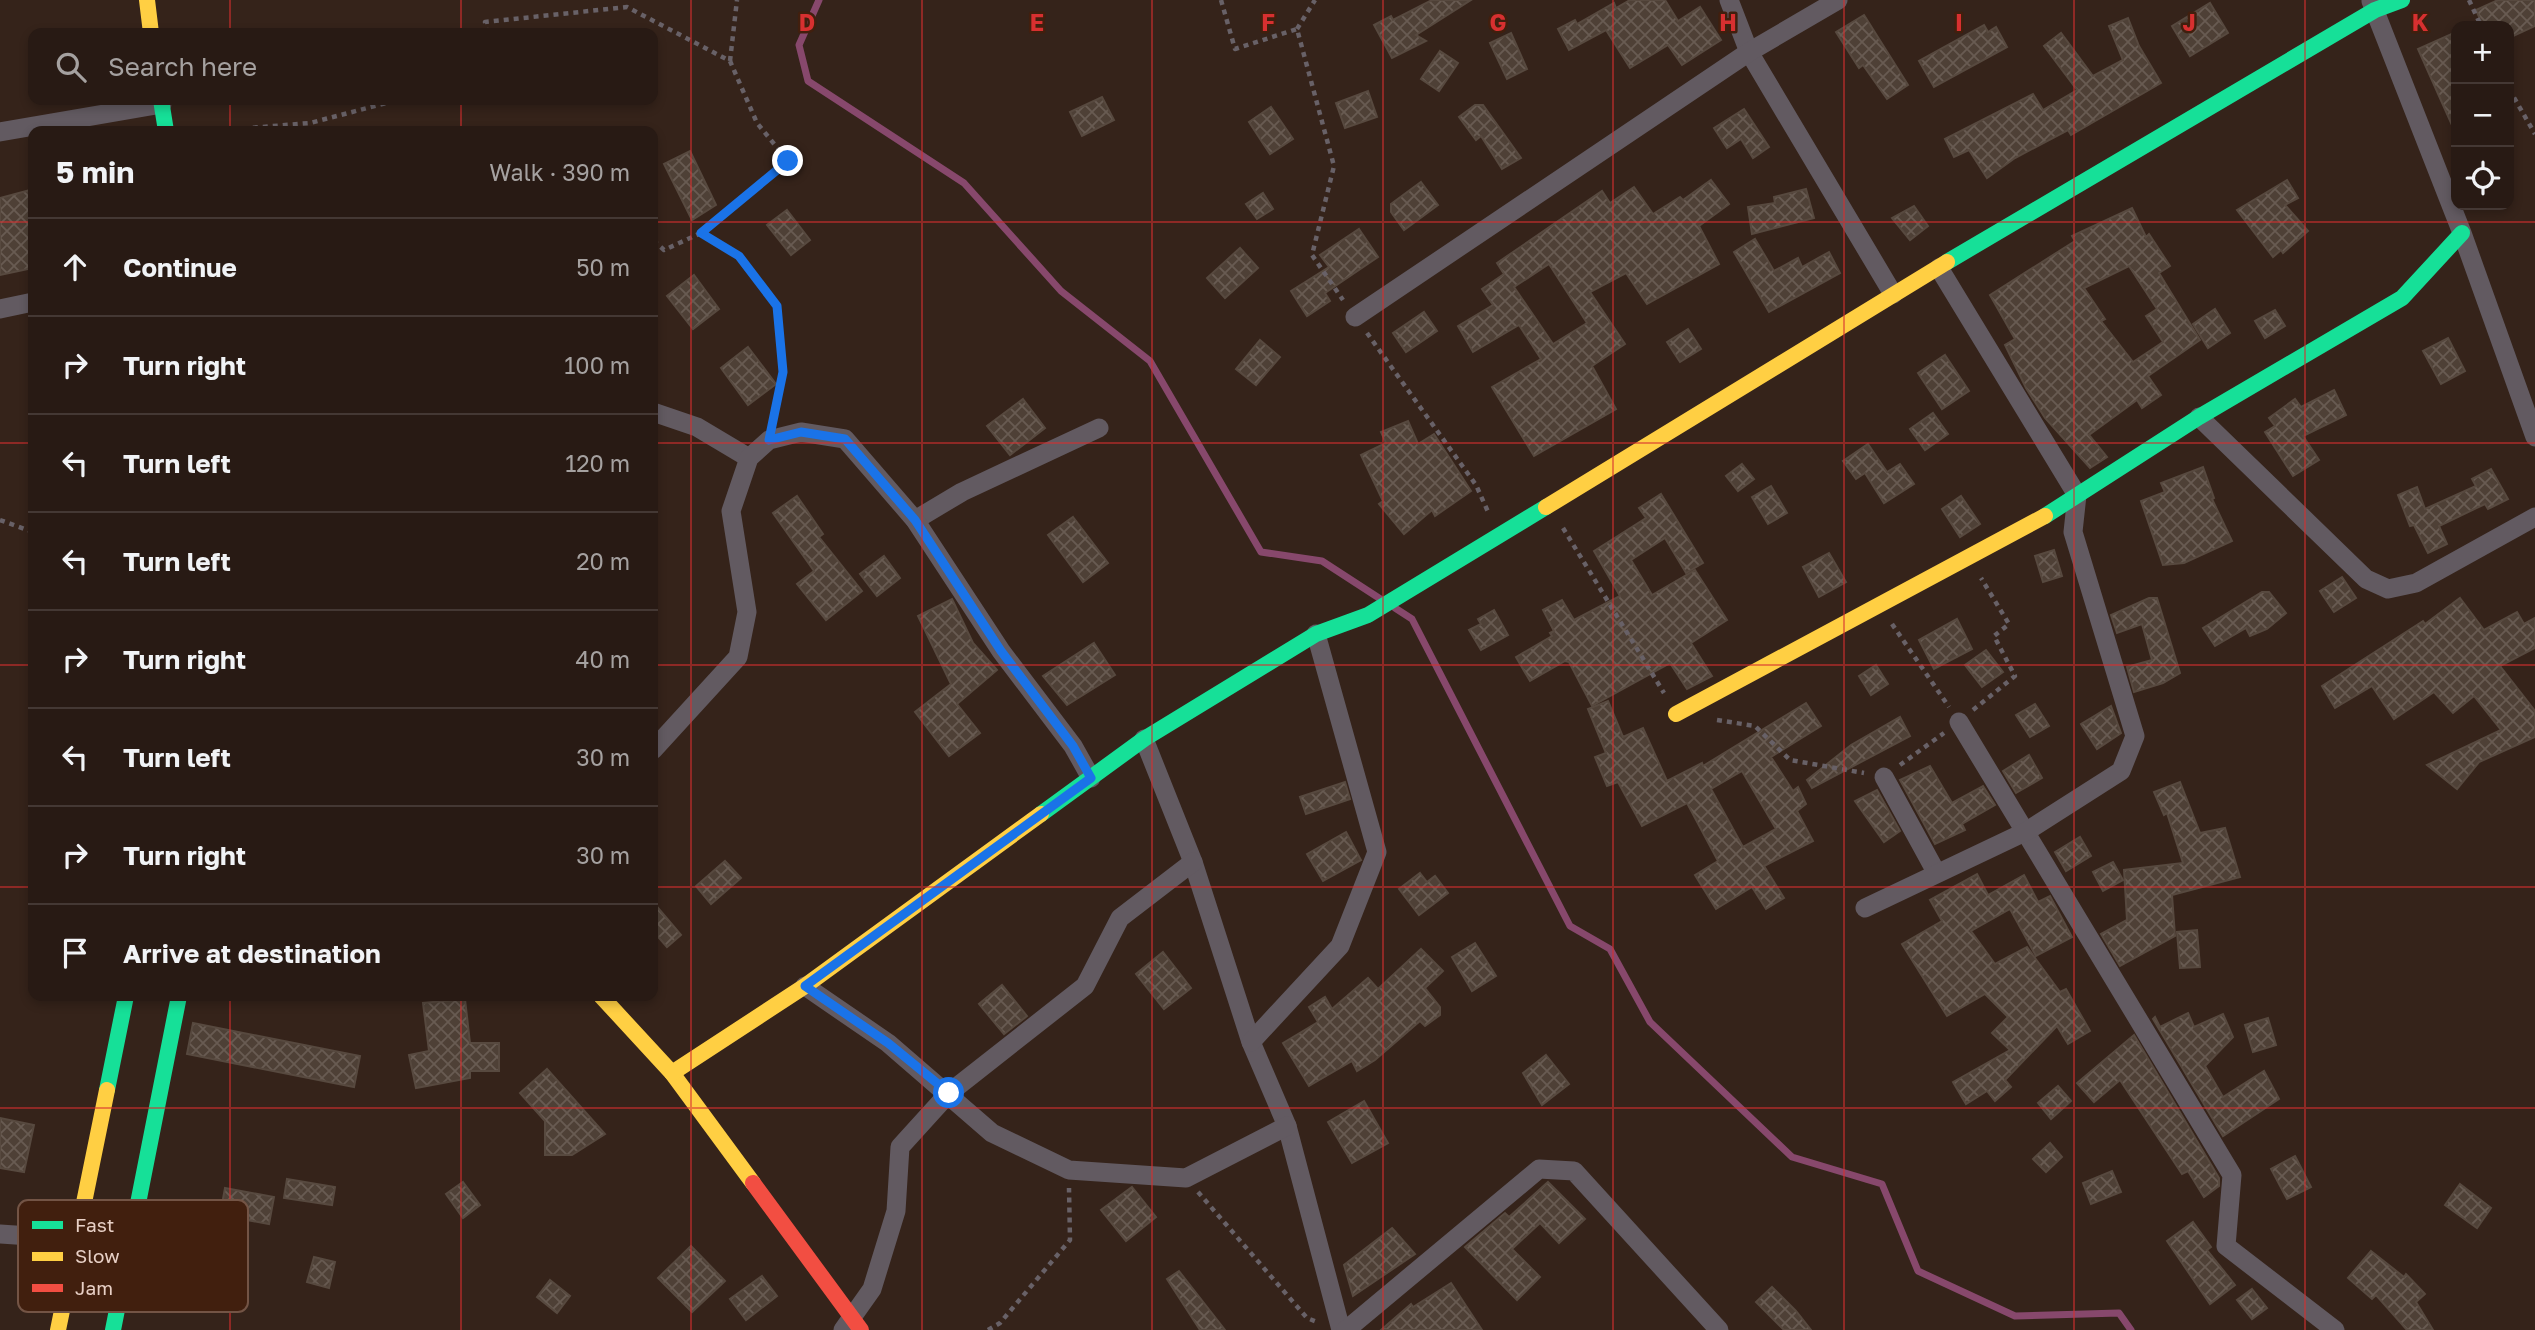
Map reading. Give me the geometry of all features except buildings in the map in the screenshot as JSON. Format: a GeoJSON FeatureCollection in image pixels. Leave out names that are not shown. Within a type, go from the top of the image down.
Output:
{"type":"FeatureCollection","features":[{"type":"Feature","properties":{"kind":"street"},"geometry":{"type":"LineString","coordinates":[[147,0],[150,28]]}},
{"type":"Feature","properties":{"kind":"street"},"geometry":{"type":"LineString","coordinates":[[1729,0],[1749,52],[1894,295]]}},
{"type":"Feature","properties":{"kind":"street"},"geometry":{"type":"LineString","coordinates":[[1355,317],[1749,52],[1838,0]]}},
{"type":"Feature","properties":{"kind":"street"},"geometry":{"type":"LineString","coordinates":[[672,1073],[805,986],[1144,740],[1316,634],[1368,615],[1407,593],[2373,5],[2402,0]]}},
{"type":"Feature","properties":{"kind":"street"},"geometry":{"type":"LineString","coordinates":[[2373,5],[2462,233],[2535,438]]}},
{"type":"Feature","properties":{"kind":"street"},"geometry":{"type":"LineString","coordinates":[[32,126],[145,105]]}},
{"type":"Feature","properties":{"kind":"street"},"geometry":{"type":"LineString","coordinates":[[162,105],[165,126]]}},
{"type":"Feature","properties":{"kind":"street"},"geometry":{"type":"LineString","coordinates":[[0,132],[28,127]]}},
{"type":"Feature","properties":{"kind":"street"},"geometry":{"type":"LineString","coordinates":[[1676,714],[1969,559],[2077,495],[2199,417],[2402,298],[2462,233]]}},
{"type":"Feature","properties":{"kind":"street"},"geometry":{"type":"LineString","coordinates":[[1865,908],[2026,831],[2121,771],[2135,736],[2073,532],[2077,495],[1939,268]]}},
{"type":"Feature","properties":{"kind":"street"},"geometry":{"type":"LineString","coordinates":[[0,309],[28,303]]}},
{"type":"Feature","properties":{"kind":"street"},"geometry":{"type":"LineString","coordinates":[[658,414],[697,427],[748,458]]}},
{"type":"Feature","properties":{"kind":"street"},"geometry":{"type":"LineString","coordinates":[[2199,417],[2366,579],[2388,589],[2416,583],[2535,517]]}},
{"type":"Feature","properties":{"kind":"street"},"geometry":{"type":"LineString","coordinates":[[915,520],[962,492],[1099,428]]}},
{"type":"Feature","properties":{"kind":"street"},"geometry":{"type":"LineString","coordinates":[[658,745],[738,657],[747,612],[731,511],[748,458],[769,440],[801,432],[845,439],[915,520],[1001,651],[1073,746],[1091,778]]}},
{"type":"Feature","properties":{"kind":"street"},"geometry":{"type":"LineString","coordinates":[[1251,1042],[1340,946],[1377,852],[1316,634]]}},
{"type":"Feature","properties":{"kind":"street"},"geometry":{"type":"LineString","coordinates":[[1959,722],[2232,1175],[2227,1246],[2334,1330]]}},
{"type":"Feature","properties":{"kind":"street"},"geometry":{"type":"LineString","coordinates":[[1144,740],[1193,862],[1251,1042],[1287,1126],[1337,1329],[1539,1169],[1574,1171],[1719,1330]]}},
{"type":"Feature","properties":{"kind":"street"},"geometry":{"type":"LineString","coordinates":[[1884,777],[1936,872]]}},
{"type":"Feature","properties":{"kind":"street"},"geometry":{"type":"LineString","coordinates":[[606,1001],[672,1073],[852,1326],[872,1289],[896,1211],[900,1147],[949,1093],[1085,986],[1120,918],[1193,862]]}},
{"type":"Feature","properties":{"kind":"street"},"geometry":{"type":"LineString","coordinates":[[805,986],[888,1043],[949,1093],[992,1133],[1069,1170],[1186,1178],[1287,1126]]}},
{"type":"Feature","properties":{"kind":"street"},"geometry":{"type":"LineString","coordinates":[[83,1200],[124,1001]]}},
{"type":"Feature","properties":{"kind":"street"},"geometry":{"type":"LineString","coordinates":[[138,1200],[178,1001]]}},
{"type":"Feature","properties":{"kind":"street"},"geometry":{"type":"LineString","coordinates":[[0,1234],[18,1235]]}},
{"type":"Feature","properties":{"kind":"street"},"geometry":{"type":"LineString","coordinates":[[58,1330],[61,1312]]}},
{"type":"Feature","properties":{"kind":"street"},"geometry":{"type":"LineString","coordinates":[[113,1330],[116,1312]]}},
{"type":"Feature","properties":{"kind":"path"},"geometry":{"type":"LineString","coordinates":[[658,245],[664,250],[701,233],[788,161],[757,123],[730,61],[737,0]]}},
{"type":"Feature","properties":{"kind":"path"},"geometry":{"type":"LineString","coordinates":[[1221,0],[1235,49],[1297,29],[1315,0]]}},
{"type":"Feature","properties":{"kind":"path"},"geometry":{"type":"LineString","coordinates":[[2469,0],[2479,21]]}},
{"type":"Feature","properties":{"kind":"path"},"geometry":{"type":"LineString","coordinates":[[486,28],[485,22],[627,7],[730,61]]}},
{"type":"Feature","properties":{"kind":"path"},"geometry":{"type":"LineString","coordinates":[[1297,29],[1334,166],[1312,255],[1476,485],[1500,537]]}},
{"type":"Feature","properties":{"kind":"path"},"geometry":{"type":"LineString","coordinates":[[2514,98],[2535,134]]}},
{"type":"Feature","properties":{"kind":"path"},"geometry":{"type":"LineString","coordinates":[[267,126],[310,122],[378,105]]}},
{"type":"Feature","properties":{"kind":"path"},"geometry":{"type":"LineString","coordinates":[[701,233],[739,256],[777,306],[783,372],[769,440]]}},
{"type":"Feature","properties":{"kind":"path"},"geometry":{"type":"LineString","coordinates":[[0,520],[28,530]]}},
{"type":"Feature","properties":{"kind":"path"},"geometry":{"type":"LineString","coordinates":[[1880,606],[1959,722]]}},
{"type":"Feature","properties":{"kind":"path"},"geometry":{"type":"LineString","coordinates":[[988,1330],[1000,1323],[1070,1240],[1069,1170]]}},
{"type":"Feature","properties":{"kind":"path"},"geometry":{"type":"LineString","coordinates":[[1186,1178],[1307,1318],[1337,1329]]}},
{"type":"Feature","properties":{"kind":"waterway"},"geometry":{"type":"LineString","coordinates":[[819,0],[799,45],[808,81],[964,183],[1061,291],[1150,361],[1261,552],[1322,561],[1382,600]]}},
{"type":"Feature","properties":{"kind":"waterway"},"geometry":{"type":"LineString","coordinates":[[1395,608],[1412,619],[1570,926],[1610,949],[1650,1022],[1792,1157],[1882,1184],[1918,1271],[2015,1316],[2119,1313],[2131,1330]]}},
{"type":"Feature","properties":{"kind":"traffic: fast"},"geometry":{"type":"LineString","coordinates":[[1947,262],[2375,10],[2402,0]]}},
{"type":"Feature","properties":{"kind":"traffic: fast"},"geometry":{"type":"LineString","coordinates":[[162,105],[165,126]]}},
{"type":"Feature","properties":{"kind":"traffic: fast"},"geometry":{"type":"LineString","coordinates":[[2045,516],[2199,417],[2402,298],[2462,233]]}},
{"type":"Feature","properties":{"kind":"traffic: fast"},"geometry":{"type":"LineString","coordinates":[[1041,814],[1144,739],[1316,634],[1368,615],[1546,507]]}},
{"type":"Feature","properties":{"kind":"traffic: fast"},"geometry":{"type":"LineString","coordinates":[[107,1090],[125,1001]]}},
{"type":"Feature","properties":{"kind":"traffic: fast"},"geometry":{"type":"LineString","coordinates":[[139,1200],[178,1001]]}},
{"type":"Feature","properties":{"kind":"traffic: fast"},"geometry":{"type":"LineString","coordinates":[[113,1330],[117,1312]]}},
{"type":"Feature","properties":{"kind":"traffic: slow"},"geometry":{"type":"LineString","coordinates":[[147,0],[150,28]]}},
{"type":"Feature","properties":{"kind":"traffic: slow"},"geometry":{"type":"LineString","coordinates":[[1546,507],[1947,262]]}},
{"type":"Feature","properties":{"kind":"traffic: slow"},"geometry":{"type":"LineString","coordinates":[[1676,714],[2045,516]]}},
{"type":"Feature","properties":{"kind":"traffic: slow"},"geometry":{"type":"LineString","coordinates":[[672,1073],[805,986],[1041,814]]}},
{"type":"Feature","properties":{"kind":"traffic: slow"},"geometry":{"type":"LineString","coordinates":[[606,1001],[672,1073],[753,1183]]}},
{"type":"Feature","properties":{"kind":"traffic: slow"},"geometry":{"type":"LineString","coordinates":[[85,1200],[107,1090]]}},
{"type":"Feature","properties":{"kind":"traffic: slow"},"geometry":{"type":"LineString","coordinates":[[58,1330],[62,1312]]}},
{"type":"Feature","properties":{"kind":"traffic: jam"},"geometry":{"type":"LineString","coordinates":[[753,1183],[861,1330]]}},
{"type":"Feature","properties":{"kind":"route"},"geometry":{"type":"LineString","coordinates":[[788,161],[701,233],[739,256],[777,306],[783,372],[769,440],[801,432],[845,439],[915,520],[1001,651],[1073,746],[1091,778],[805,986],[888,1043],[949,1093]]}}]}
